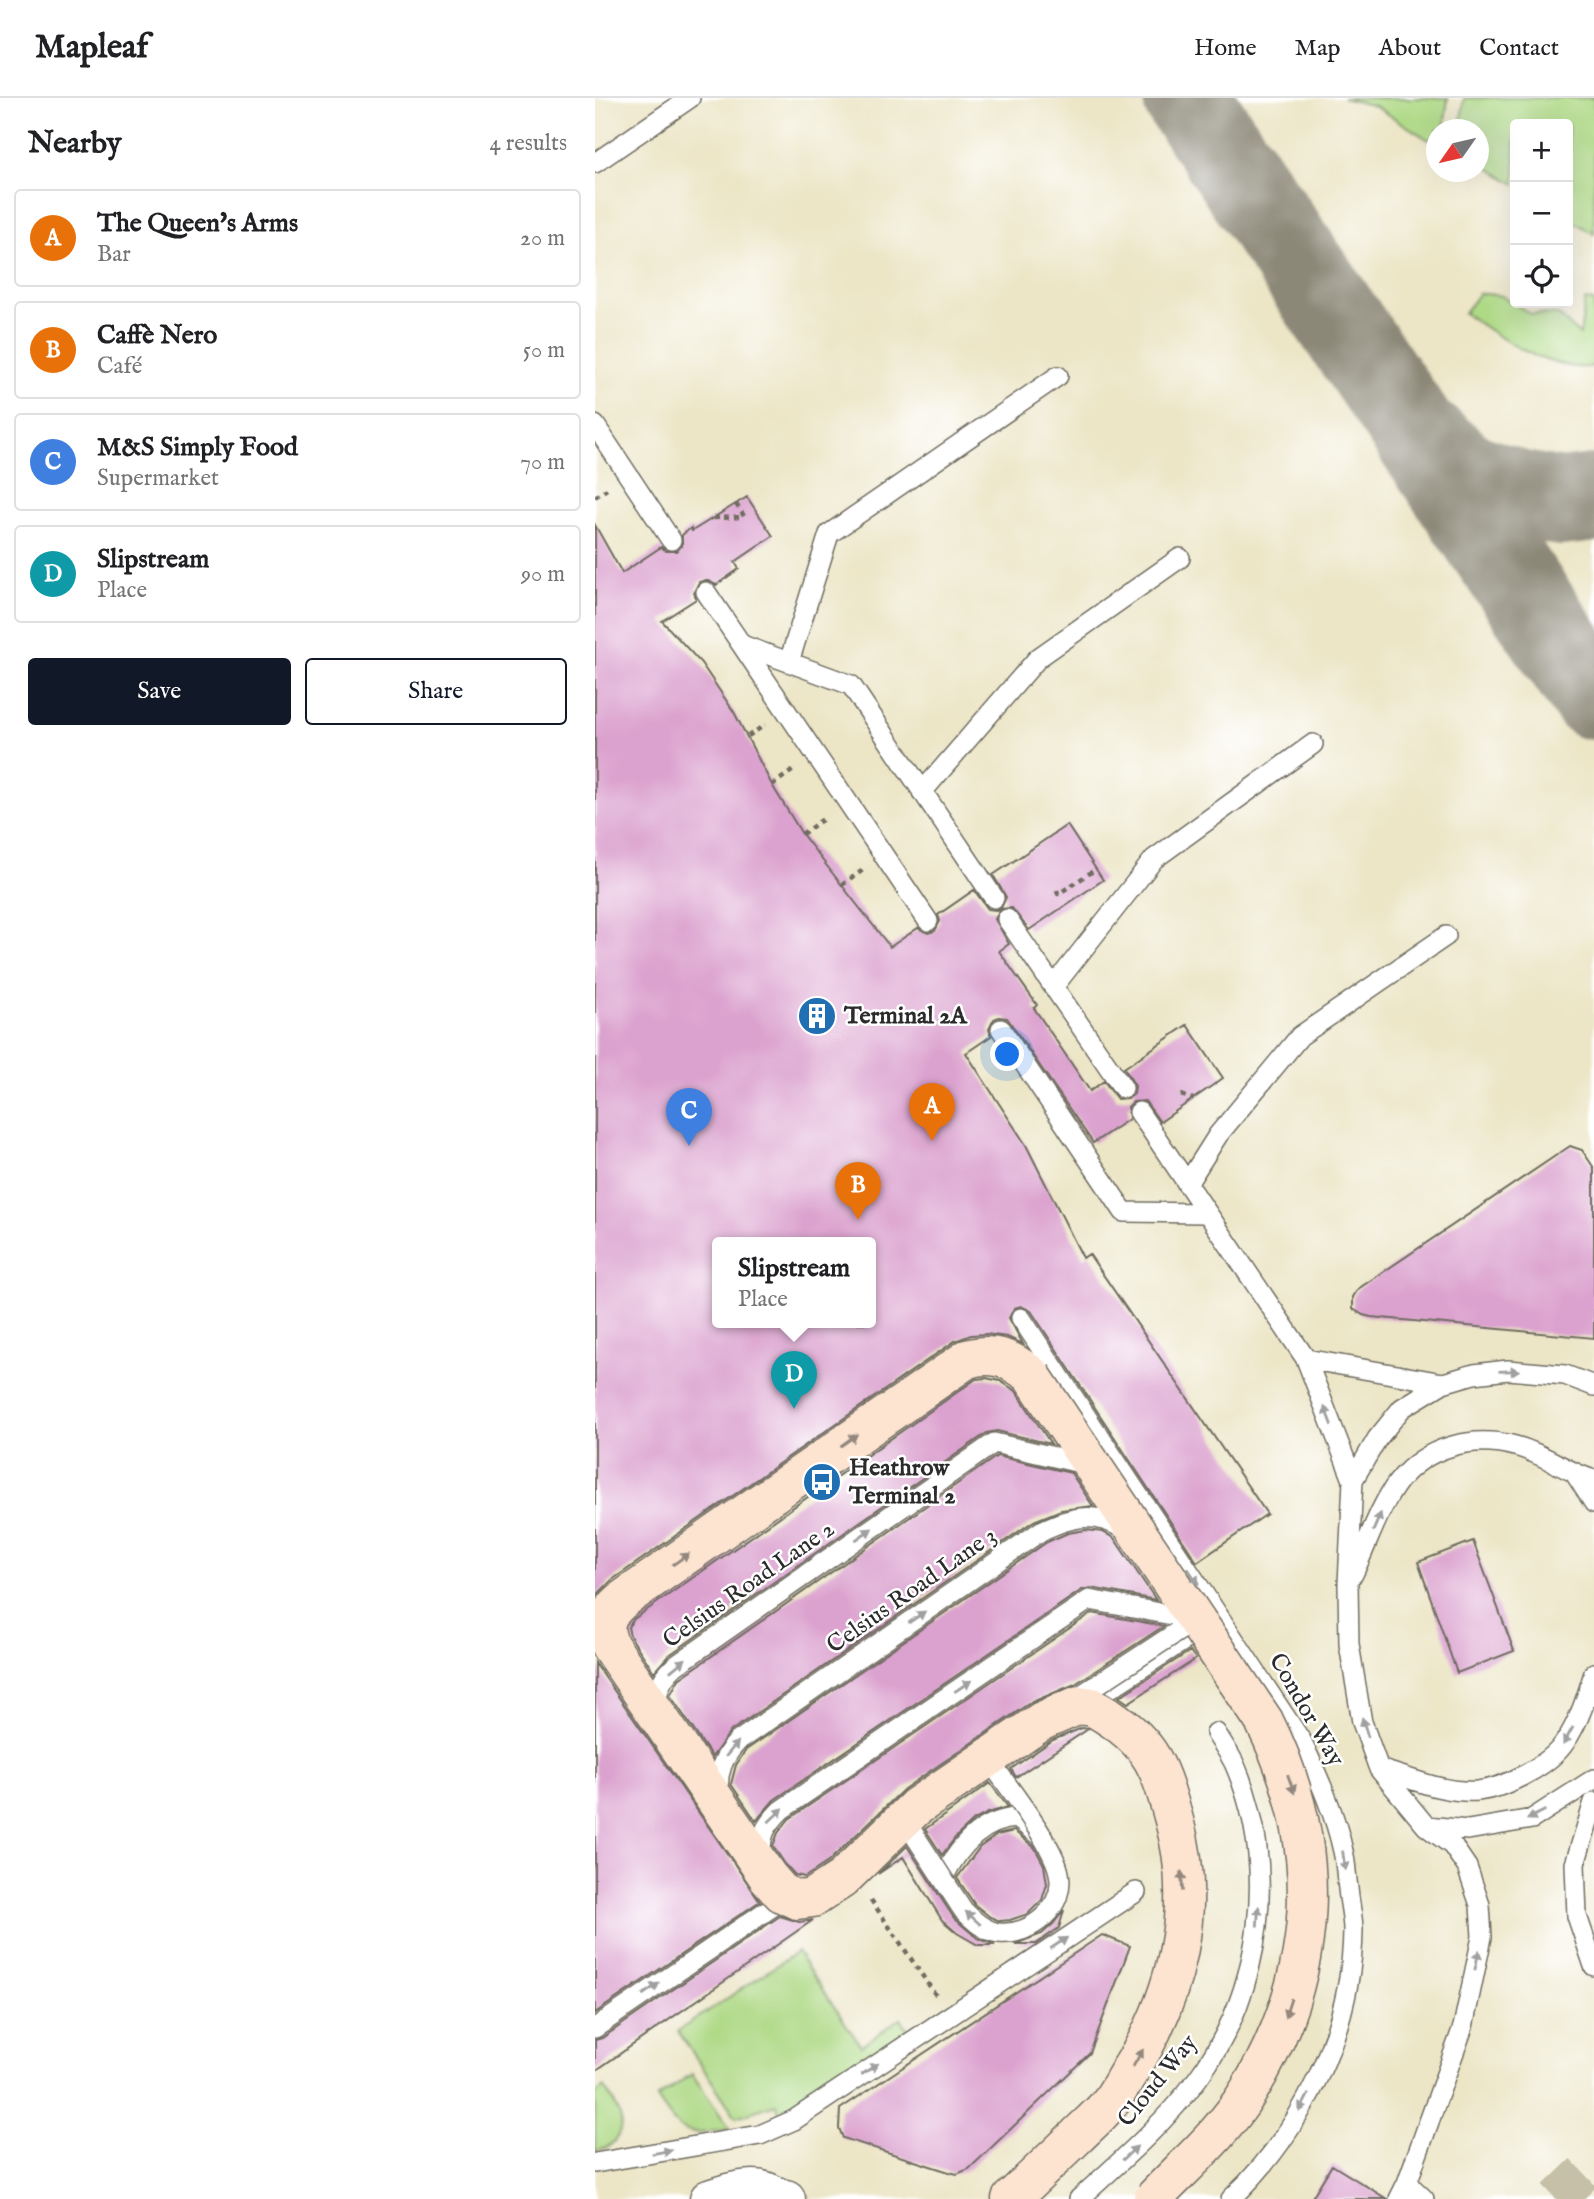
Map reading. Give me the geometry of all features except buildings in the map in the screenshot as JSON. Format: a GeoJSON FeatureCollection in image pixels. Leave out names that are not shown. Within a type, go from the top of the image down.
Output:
{"type":"FeatureCollection","features":[{"type":"Feature","properties":{"kind":"street"},"geometry":{"type":"LineString","coordinates":[[1011,2199],[1107,2106],[1155,2027],[1175,1973],[1184,1927],[1183,1878],[1178,1833],[1156,1763],[1143,1743],[1130,1730],[1093,1707],[1079,1705],[1042,1721],[916,1807],[842,1879],[813,1898],[797,1900],[782,1894],[768,1877],[610,1646],[605,1634],[605,1620],[613,1608],[954,1367],[978,1356],[990,1355],[1019,1364],[1032,1376],[1174,1587],[1209,1618],[1277,1746],[1296,1798],[1305,1850],[1308,1902],[1303,1950],[1289,2009],[1247,2094],[1217,2131],[1153,2199]]}},
{"type":"Feature","properties":{"kind":"street"},"geometry":{"type":"LineString","coordinates":[[709,2199],[737,2192],[763,2190],[786,2199]]}},
{"type":"Feature","properties":{"kind":"lane"},"geometry":{"type":"LineString","coordinates":[[595,163],[690,98]]}},
{"type":"Feature","properties":{"kind":"lane"},"geometry":{"type":"LineString","coordinates":[[789,662],[829,534],[1058,376]]}},
{"type":"Feature","properties":{"kind":"lane"},"geometry":{"type":"LineString","coordinates":[[595,425],[671,540]]}},
{"type":"Feature","properties":{"kind":"lane"},"geometry":{"type":"LineString","coordinates":[[922,792],[1038,659],[1180,558]]}},
{"type":"Feature","properties":{"kind":"lane"},"geometry":{"type":"LineString","coordinates":[[706,592],[928,921]]}},
{"type":"Feature","properties":{"kind":"lane"},"geometry":{"type":"LineString","coordinates":[[742,645],[851,685],[994,898]]}},
{"type":"Feature","properties":{"kind":"lane"},"geometry":{"type":"LineString","coordinates":[[1053,986],[1154,859],[1313,744]]}},
{"type":"Feature","properties":{"kind":"lane"},"geometry":{"type":"LineString","coordinates":[[1007,919],[1123,1088]]}},
{"type":"Feature","properties":{"kind":"lane"},"geometry":{"type":"LineString","coordinates":[[1187,1185],[1218,1135],[1300,1036],[1445,936]]}},
{"type":"Feature","properties":{"kind":"lane"},"geometry":{"type":"LineString","coordinates":[[1001,1029],[1124,1212],[1206,1213]]}},
{"type":"Feature","properties":{"kind":"lane"},"geometry":{"type":"LineString","coordinates":[[1139,1112],[1306,1359],[1353,1479],[1348,1584],[1349,1644],[1362,1722],[1379,1769],[1426,1826],[1452,1845],[1467,1867],[1480,1905],[1482,1937],[1463,2027],[1403,2191],[1424,2199]]}},
{"type":"Feature","properties":{"kind":"lane","name":"Condor Way"},"geometry":{"type":"LineString","coordinates":[[1021,1318],[1154,1519],[1209,1618],[1302,1742],[1324,1793],[1344,1852],[1353,1930],[1345,2000],[1324,2066],[1293,2124],[1246,2185],[1231,2199]]}},
{"type":"Feature","properties":{"kind":"lane"},"geometry":{"type":"LineString","coordinates":[[1306,1359],[1443,1383]]}},
{"type":"Feature","properties":{"kind":"lane"},"geometry":{"type":"LineString","coordinates":[[1353,1479],[1377,1439],[1402,1408],[1443,1383],[1474,1374],[1508,1370],[1565,1375],[1594,1386]]}},
{"type":"Feature","properties":{"kind":"lane"},"geometry":{"type":"LineString","coordinates":[[1348,1584],[1385,1504],[1399,1481],[1418,1463],[1438,1450],[1487,1440],[1517,1446],[1585,1477],[1594,1503]]}},
{"type":"Feature","properties":{"kind":"lane","name":"Celsius Road Lane 2"},"geometry":{"type":"LineString","coordinates":[[663,1724],[657,1707],[657,1693],[663,1678],[675,1666],[994,1443],[1092,1465]]}},
{"type":"Feature","properties":{"kind":"lane","name":"Celsius Road Lane 3"},"geometry":{"type":"LineString","coordinates":[[724,1812],[718,1791],[718,1773],[726,1754],[738,1741],[1041,1531],[1065,1519],[1089,1517],[1113,1522],[1135,1536],[1174,1587]]}},
{"type":"Feature","properties":{"kind":"lane"},"geometry":{"type":"LineString","coordinates":[[768,1877],[761,1857],[761,1839],[768,1824],[781,1810],[1089,1600],[1209,1618]]}},
{"type":"Feature","properties":{"kind":"lane"},"geometry":{"type":"LineString","coordinates":[[1042,1721],[1209,1618]]}},
{"type":"Feature","properties":{"kind":"lane"},"geometry":{"type":"LineString","coordinates":[[595,2028],[753,1919],[1209,1618]]}},
{"type":"Feature","properties":{"kind":"lane"},"geometry":{"type":"LineString","coordinates":[[1379,1769],[1442,1788],[1478,1791],[1516,1780],[1544,1763],[1565,1744],[1594,1673]]}},
{"type":"Feature","properties":{"kind":"lane","name":"Cloud Way"},"geometry":{"type":"LineString","coordinates":[[1079,2199],[1136,2148],[1178,2104],[1199,2076],[1219,2044],[1234,2012],[1248,1971],[1257,1933],[1260,1889],[1256,1840],[1247,1798],[1234,1762],[1216,1733]]}},
{"type":"Feature","properties":{"kind":"lane"},"geometry":{"type":"LineString","coordinates":[[904,1819],[963,1910],[984,1928],[999,1933],[1027,1927],[1049,1912],[1057,1900],[1060,1886],[1056,1861],[988,1758]]}},
{"type":"Feature","properties":{"kind":"lane"},"geometry":{"type":"LineString","coordinates":[[1426,1826],[1468,1830],[1532,1819],[1594,1779]]}},
{"type":"Feature","properties":{"kind":"lane"},"geometry":{"type":"LineString","coordinates":[[1594,1802],[1575,1864],[1577,1916],[1594,1965]]}},
{"type":"Feature","properties":{"kind":"lane"},"geometry":{"type":"LineString","coordinates":[[943,1878],[965,1843],[1003,1819],[1017,1818],[1044,1840]]}},
{"type":"Feature","properties":{"kind":"lane"},"geometry":{"type":"LineString","coordinates":[[595,2163],[760,2135],[794,2120],[1136,1892]]}},
{"type":"Feature","properties":{"kind":"lane"},"geometry":{"type":"LineString","coordinates":[[1582,1933],[1594,1912]]}},
{"type":"Feature","properties":{"kind":"path"},"geometry":{"type":"LineString","coordinates":[[714,518],[744,517],[736,504]]}},
{"type":"Feature","properties":{"kind":"path"},"geometry":{"type":"LineString","coordinates":[[1057,890],[1058,894],[1096,869]]}},
{"type":"Feature","properties":{"kind":"path"},"geometry":{"type":"LineString","coordinates":[[1181,1095],[1193,1099]]}},
{"type":"Feature","properties":{"kind":"path"},"geometry":{"type":"LineString","coordinates":[[866,1893],[941,2002],[927,2011],[937,2025]]}},
{"type":"Feature","properties":{"kind":"green space"},"geometry":{"type":"Polygon","coordinates":[[[1343,98],[1448,98],[1445,119],[1426,119],[1426,138],[1375,106],[1343,98]]]}},
{"type":"Feature","properties":{"kind":"green space"},"geometry":{"type":"Polygon","coordinates":[[[1464,98],[1594,98],[1594,234],[1573,221],[1573,119],[1510,119],[1510,181],[1489,168],[1489,119],[1461,119],[1464,98]]]}},
{"type":"Feature","properties":{"kind":"green space"},"geometry":{"type":"Polygon","coordinates":[[[1479,293],[1502,296],[1510,301],[1510,308],[1521,308],[1531,314],[1558,315],[1580,335],[1585,300],[1594,301],[1594,367],[1576,367],[1542,359],[1509,343],[1464,313],[1479,293]]]}},
{"type":"Feature","properties":{"kind":"green space"},"geometry":{"type":"Polygon","coordinates":[[[797,1952],[861,2046],[901,2018],[909,2032],[780,2114],[776,2104],[736,2117],[678,2031],[797,1952]]]}},
{"type":"Feature","properties":{"kind":"green space"},"geometry":{"type":"Polygon","coordinates":[[[692,2074],[730,2129],[703,2133],[686,2131],[673,2120],[657,2098],[692,2074]]]}},
{"type":"Feature","properties":{"kind":"green space"},"geometry":{"type":"Polygon","coordinates":[[[604,2087],[619,2112],[621,2126],[611,2145],[595,2150],[595,2094],[604,2087]]]}},
{"type":"Feature","properties":{"kind":"taxiway"},"geometry":{"type":"LineString","coordinates":[[1187,98],[1594,696]]}},
{"type":"Feature","properties":{"kind":"taxiway"},"geometry":{"type":"LineString","coordinates":[[1428,443],[1467,476],[1517,494],[1561,502],[1594,498]]}},
{"type":"Feature","properties":{"kind":"tunnel"},"geometry":{"type":"LineString","coordinates":[[1556,2199],[1594,2163]]}},
{"type":"Feature","properties":{"kind":"place","name":"Terminal 2A"},"geometry":{"type":"Point","coordinates":[817,1016]}},
{"type":"Feature","properties":{"kind":"place","name":"The Queen's Arms"},"geometry":{"type":"Point","coordinates":[932,1141]}},
{"type":"Feature","properties":{"kind":"place","name":"M&S Simply Food"},"geometry":{"type":"Point","coordinates":[689,1146]}},
{"type":"Feature","properties":{"kind":"place","name":"Caffè Nero"},"geometry":{"type":"Point","coordinates":[858,1220]}},
{"type":"Feature","properties":{"kind":"place","name":"Slipstream"},"geometry":{"type":"Point","coordinates":[794,1409]}},
{"type":"Feature","properties":{"kind":"place","name":"Heathrow Terminal 2"},"geometry":{"type":"Point","coordinates":[822,1482]}}]}
